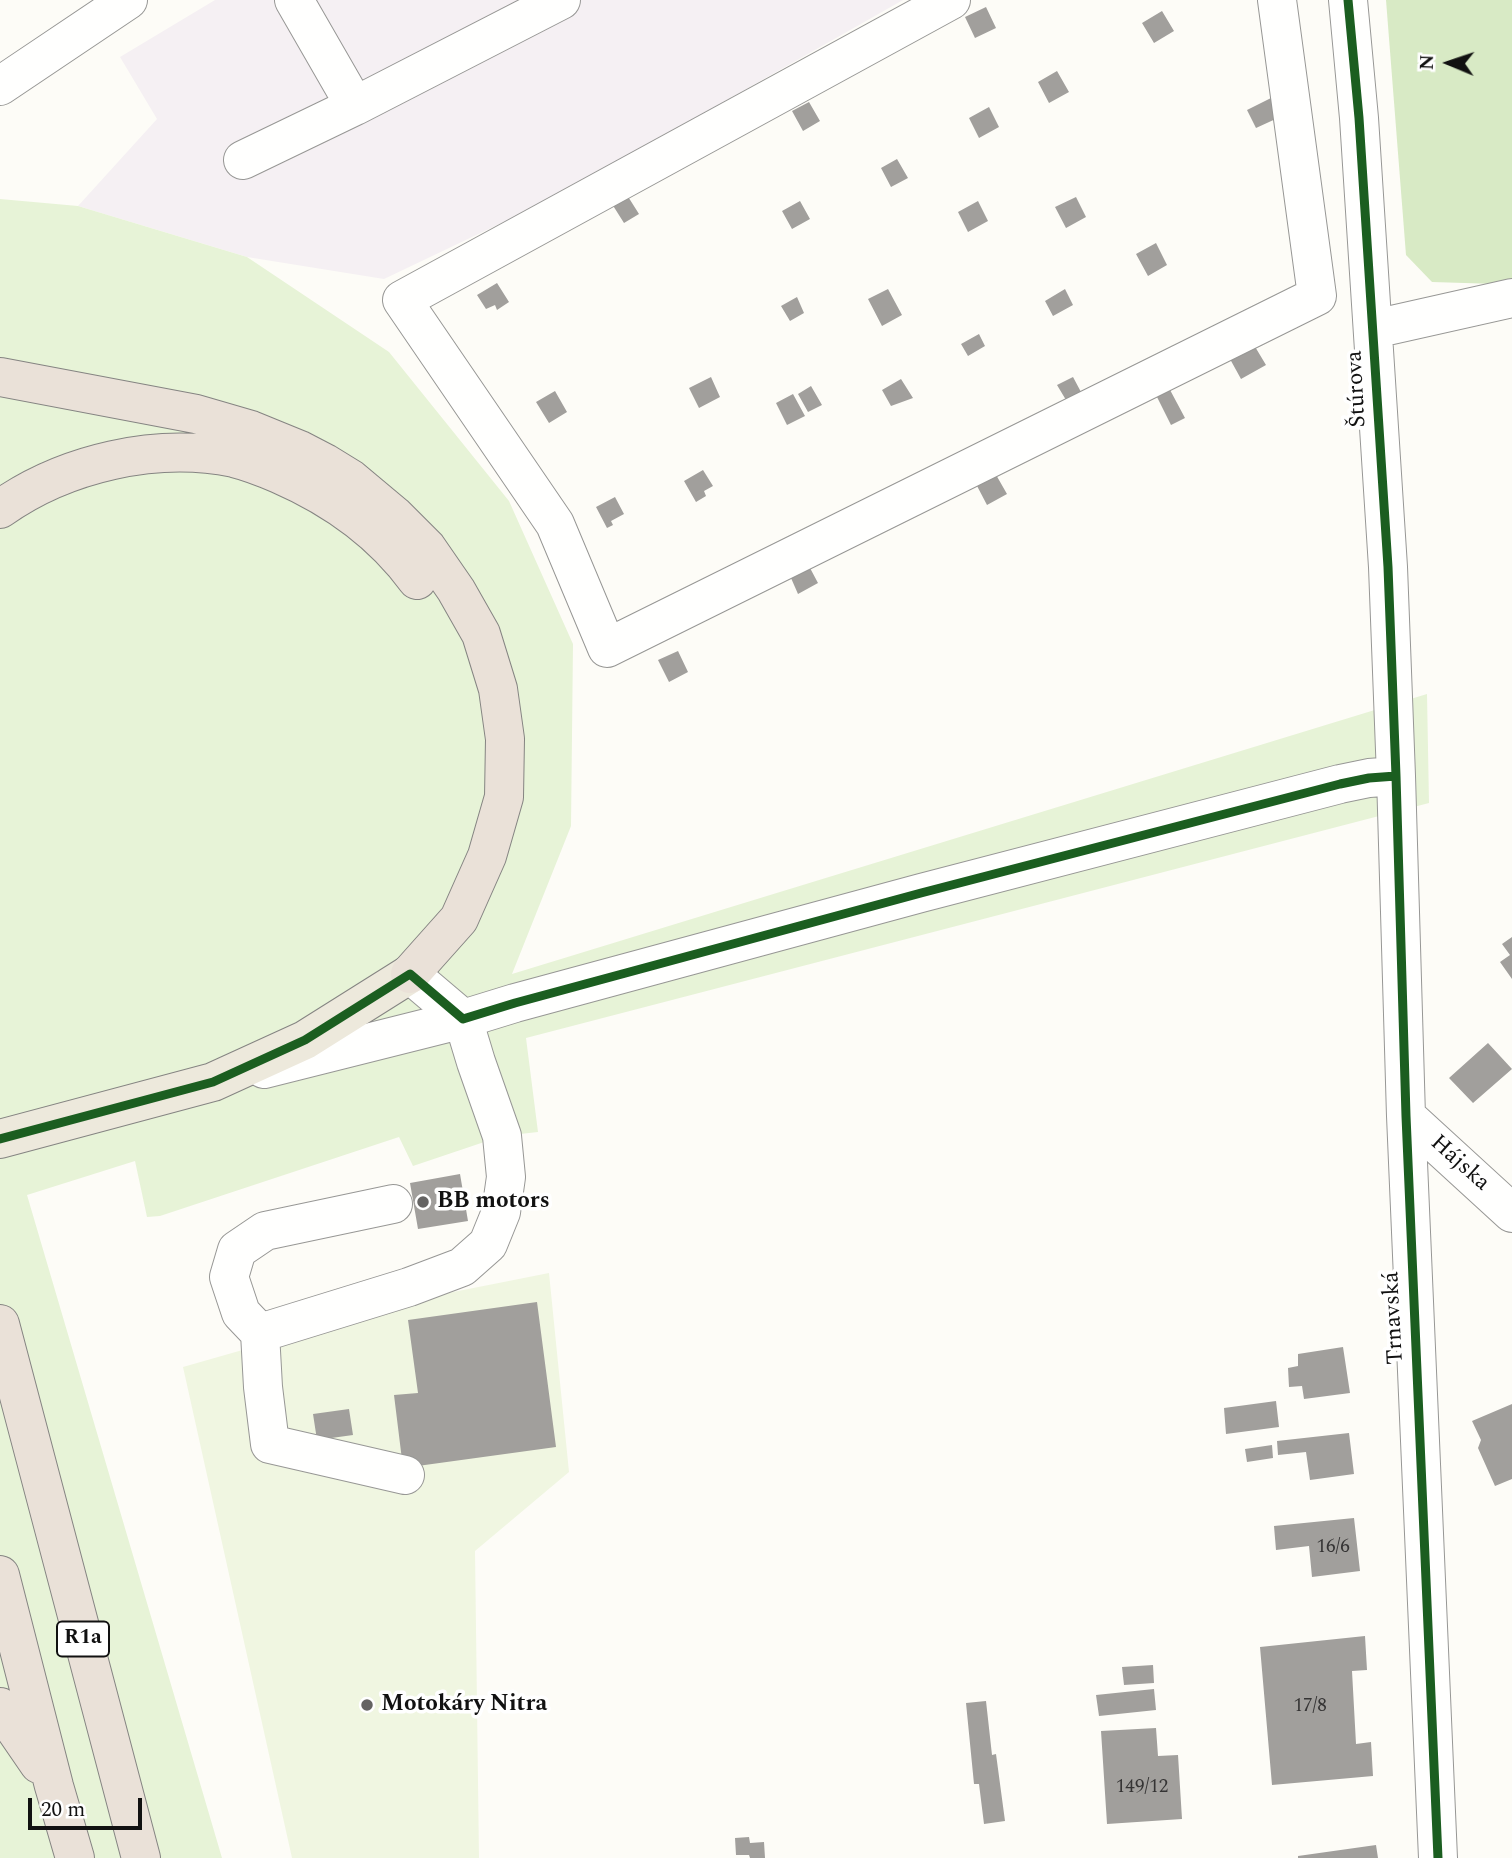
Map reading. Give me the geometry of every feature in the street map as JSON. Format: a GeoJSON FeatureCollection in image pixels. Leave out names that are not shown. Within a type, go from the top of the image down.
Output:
{"type":"FeatureCollection","features":[{"type":"Feature","properties":{"kind":"highway"},"geometry":{"type":"LineString","coordinates":[[0,377],[196,414],[251,430],[300,450],[351,480],[394,515],[427,548],[456,590],[481,634],[498,689],[505,739],[504,797],[487,856],[459,919],[410,974]]}},
{"type":"Feature","properties":{"kind":"highway"},"geometry":{"type":"LineString","coordinates":[[0,509],[58,477],[112,460],[165,453],[234,458],[310,487],[358,519],[403,561],[460,649],[473,695],[481,742],[479,797],[465,848],[410,974]]}},
{"type":"Feature","properties":{"kind":"highway","name":"R1a"},"geometry":{"type":"LineString","coordinates":[[0,1324],[141,1858]]}},
{"type":"Feature","properties":{"kind":"highway"},"geometry":{"type":"LineString","coordinates":[[0,1576],[75,1858]]}},
{"type":"Feature","properties":{"kind":"highway"},"geometry":{"type":"LineString","coordinates":[[0,1707],[54,1786]]}},
{"type":"Feature","properties":{"kind":"main road"},"geometry":{"type":"LineString","coordinates":[[0,1139],[213,1082],[305,1040],[410,974]]}},
{"type":"Feature","properties":{"kind":"street"},"geometry":{"type":"LineString","coordinates":[[294,0],[355,106]]}},
{"type":"Feature","properties":{"kind":"street"},"geometry":{"type":"LineString","coordinates":[[243,160],[355,106],[561,0]]}},
{"type":"Feature","properties":{"kind":"street"},"geometry":{"type":"LineString","coordinates":[[951,0],[402,300],[555,524],[607,648],[1317,296],[1276,0]]}},
{"type":"Feature","properties":{"kind":"street","name":"Štúrova"},"geometry":{"type":"LineString","coordinates":[[1348,0],[1374,329],[1388,567],[1396,776]]}},
{"type":"Feature","properties":{"kind":"street"},"geometry":{"type":"LineString","coordinates":[[0,86],[117,3]]}},
{"type":"Feature","properties":{"kind":"street","name":"Štúrova"},"geometry":{"type":"LineString","coordinates":[[1374,329],[1512,298]]}},
{"type":"Feature","properties":{"kind":"street"},"geometry":{"type":"LineString","coordinates":[[213,1082],[463,1019],[921,892],[1340,784],[1396,776]]}},
{"type":"Feature","properties":{"kind":"street","name":"Trnavská"},"geometry":{"type":"LineString","coordinates":[[1396,776],[1406,1116],[1438,1858]]}},
{"type":"Feature","properties":{"kind":"street"},"geometry":{"type":"LineString","coordinates":[[260,1334],[409,1287],[462,1267],[488,1244],[501,1212],[506,1177],[502,1136],[463,1019],[410,974]]}},
{"type":"Feature","properties":{"kind":"street","name":"Hájska"},"geometry":{"type":"LineString","coordinates":[[1406,1116],[1512,1213]]}},
{"type":"Feature","properties":{"kind":"street"},"geometry":{"type":"LineString","coordinates":[[393,1204],[265,1231],[237,1251],[229,1277],[241,1313],[260,1334],[270,1444],[405,1475]]}},
{"type":"Feature","properties":{"kind":"shaded area"},"geometry":{"type":"Polygon","coordinates":[[[215,0],[903,0],[556,197],[384,279],[247,257],[78,206],[157,119],[120,57],[215,0]]]}},
{"type":"Feature","properties":{"kind":"green space"},"geometry":{"type":"Polygon","coordinates":[[[1386,0],[1512,0],[1512,280],[1497,284],[1432,282],[1406,255],[1386,0]]]}},
{"type":"Feature","properties":{"kind":"green space"},"geometry":{"type":"Polygon","coordinates":[[[0,199],[78,206],[247,257],[389,352],[509,501],[573,644],[571,826],[512,974],[1427,694],[1429,803],[526,1038],[538,1132],[502,1136],[413,1166],[399,1137],[160,1216],[147,1217],[135,1161],[27,1195],[222,1858],[0,1858],[0,199]]]}},
{"type":"Feature","properties":{"kind":"green space","name":"Motokáry Nitra"},"geometry":{"type":"Polygon","coordinates":[[[549,1273],[569,1472],[475,1551],[479,1858],[292,1858],[183,1367],[428,1297],[549,1273]]]}},
{"type":"Feature","properties":{"kind":"building"},"geometry":{"type":"Polygon","coordinates":[[[986,7],[996,28],[975,38],[965,17],[986,7]]]}},
{"type":"Feature","properties":{"kind":"building"},"geometry":{"type":"Polygon","coordinates":[[[1162,11],[1174,31],[1154,43],[1142,23],[1162,11]]]}},
{"type":"Feature","properties":{"kind":"building"},"geometry":{"type":"Polygon","coordinates":[[[1057,71],[1069,92],[1049,103],[1038,82],[1057,71]]]}},
{"type":"Feature","properties":{"kind":"building"},"geometry":{"type":"Polygon","coordinates":[[[1271,98],[1280,117],[1256,128],[1247,110],[1271,98]]]}},
{"type":"Feature","properties":{"kind":"building"},"geometry":{"type":"Polygon","coordinates":[[[809,102],[820,121],[803,131],[792,111],[809,102]]]}},
{"type":"Feature","properties":{"kind":"building"},"geometry":{"type":"Polygon","coordinates":[[[989,107],[999,127],[979,138],[969,118],[989,107]]]}},
{"type":"Feature","properties":{"kind":"building"},"geometry":{"type":"Polygon","coordinates":[[[897,159],[908,178],[891,187],[881,168],[897,159]]]}},
{"type":"Feature","properties":{"kind":"building"},"geometry":{"type":"Polygon","coordinates":[[[627,195],[639,214],[624,223],[612,204],[627,195]]]}},
{"type":"Feature","properties":{"kind":"building"},"geometry":{"type":"Polygon","coordinates":[[[1076,197],[1086,217],[1066,228],[1055,207],[1076,197]]]}},
{"type":"Feature","properties":{"kind":"building"},"geometry":{"type":"Polygon","coordinates":[[[800,201],[810,219],[792,229],[782,211],[800,201]]]}},
{"type":"Feature","properties":{"kind":"building"},"geometry":{"type":"Polygon","coordinates":[[[978,201],[988,221],[968,232],[958,212],[978,201]]]}},
{"type":"Feature","properties":{"kind":"building"},"geometry":{"type":"Polygon","coordinates":[[[1156,243],[1167,265],[1148,276],[1136,254],[1156,243]]]}},
{"type":"Feature","properties":{"kind":"building"},"geometry":{"type":"Polygon","coordinates":[[[497,283],[509,302],[497,310],[495,305],[486,309],[477,295],[497,283]]]}},
{"type":"Feature","properties":{"kind":"building"},"geometry":{"type":"Polygon","coordinates":[[[888,289],[902,315],[882,326],[868,299],[888,289]]]}},
{"type":"Feature","properties":{"kind":"building"},"geometry":{"type":"Polygon","coordinates":[[[1065,289],[1073,305],[1053,316],[1045,301],[1065,289]]]}},
{"type":"Feature","properties":{"kind":"building"},"geometry":{"type":"Polygon","coordinates":[[[797,297],[804,313],[790,321],[781,306],[797,297]]]}},
{"type":"Feature","properties":{"kind":"building"},"geometry":{"type":"Polygon","coordinates":[[[979,334],[985,346],[968,356],[961,344],[979,334]]]}},
{"type":"Feature","properties":{"kind":"building"},"geometry":{"type":"Polygon","coordinates":[[[1254,345],[1266,365],[1241,379],[1230,359],[1254,345]]]}},
{"type":"Feature","properties":{"kind":"building"},"geometry":{"type":"Polygon","coordinates":[[[711,377],[720,397],[699,408],[689,388],[711,377]]]}},
{"type":"Feature","properties":{"kind":"building"},"geometry":{"type":"Polygon","coordinates":[[[1073,377],[1081,392],[1066,400],[1057,385],[1073,377]]]}},
{"type":"Feature","properties":{"kind":"building"},"geometry":{"type":"Polygon","coordinates":[[[901,379],[913,398],[891,406],[882,390],[901,379]]]}},
{"type":"Feature","properties":{"kind":"building"},"geometry":{"type":"Polygon","coordinates":[[[811,386],[822,405],[808,412],[798,394],[811,386]]]}},
{"type":"Feature","properties":{"kind":"building"},"geometry":{"type":"Polygon","coordinates":[[[1169,388],[1185,418],[1171,425],[1156,395],[1169,388]]]}},
{"type":"Feature","properties":{"kind":"building"},"geometry":{"type":"Polygon","coordinates":[[[555,391],[567,412],[549,423],[536,402],[555,391]]]}},
{"type":"Feature","properties":{"kind":"building"},"geometry":{"type":"Polygon","coordinates":[[[793,394],[805,416],[787,425],[776,403],[793,394]]]}},
{"type":"Feature","properties":{"kind":"building"},"geometry":{"type":"Polygon","coordinates":[[[703,470],[713,486],[704,491],[706,496],[696,502],[684,481],[703,470]]]}},
{"type":"Feature","properties":{"kind":"building"},"geometry":{"type":"Polygon","coordinates":[[[995,473],[1007,494],[987,505],[976,484],[995,473]]]}},
{"type":"Feature","properties":{"kind":"building"},"geometry":{"type":"Polygon","coordinates":[[[615,497],[624,514],[611,521],[613,525],[607,528],[596,507],[615,497]]]}},
{"type":"Feature","properties":{"kind":"building"},"geometry":{"type":"Polygon","coordinates":[[[810,568],[818,583],[798,594],[791,578],[810,568]]]}},
{"type":"Feature","properties":{"kind":"building"},"geometry":{"type":"Polygon","coordinates":[[[678,651],[688,672],[669,682],[658,660],[678,651]]]}},
{"type":"Feature","properties":{"kind":"building"},"geometry":{"type":"Polygon","coordinates":[[[1512,937],[1512,979],[1500,962],[1510,955],[1502,944],[1512,937]]]}},
{"type":"Feature","properties":{"kind":"building"},"geometry":{"type":"Polygon","coordinates":[[[1488,1043],[1512,1069],[1473,1103],[1449,1078],[1488,1043]]]}},
{"type":"Feature","properties":{"kind":"building"},"geometry":{"type":"Polygon","coordinates":[[[460,1174],[468,1221],[418,1229],[410,1183],[460,1174]]]}},
{"type":"Feature","properties":{"kind":"building"},"geometry":{"type":"Polygon","coordinates":[[[537,1302],[556,1447],[403,1468],[394,1395],[418,1393],[408,1320],[537,1302]]]}},
{"type":"Feature","properties":{"kind":"building"},"geometry":{"type":"Polygon","coordinates":[[[1343,1347],[1350,1393],[1304,1399],[1302,1386],[1289,1387],[1288,1368],[1298,1366],[1298,1354],[1343,1347]]]}},
{"type":"Feature","properties":{"kind":"building"},"geometry":{"type":"Polygon","coordinates":[[[1276,1401],[1279,1427],[1226,1434],[1224,1408],[1276,1401]]]}},
{"type":"Feature","properties":{"kind":"building"},"geometry":{"type":"Polygon","coordinates":[[[1512,1404],[1512,1479],[1495,1486],[1478,1448],[1481,1440],[1472,1421],[1512,1404]]]}},
{"type":"Feature","properties":{"kind":"building"},"geometry":{"type":"Polygon","coordinates":[[[349,1409],[353,1435],[317,1440],[313,1414],[349,1409]]]}},
{"type":"Feature","properties":{"kind":"building"},"geometry":{"type":"Polygon","coordinates":[[[1349,1433],[1354,1474],[1310,1480],[1306,1452],[1278,1455],[1277,1441],[1349,1433]]]}},
{"type":"Feature","properties":{"kind":"building"},"geometry":{"type":"Polygon","coordinates":[[[1272,1445],[1273,1458],[1247,1462],[1245,1449],[1272,1445]]]}},
{"type":"Feature","properties":{"kind":"building"},"geometry":{"type":"Polygon","coordinates":[[[1354,1518],[1360,1571],[1312,1577],[1309,1546],[1276,1550],[1274,1526],[1354,1518]]]}},
{"type":"Feature","properties":{"kind":"building"},"geometry":{"type":"Polygon","coordinates":[[[1365,1636],[1367,1670],[1352,1671],[1356,1744],[1371,1742],[1373,1776],[1272,1785],[1260,1647],[1365,1636]]]}},
{"type":"Feature","properties":{"kind":"building"},"geometry":{"type":"Polygon","coordinates":[[[1153,1665],[1154,1683],[1124,1685],[1122,1667],[1153,1665]]]}},
{"type":"Feature","properties":{"kind":"building"},"geometry":{"type":"Polygon","coordinates":[[[1154,1689],[1156,1710],[1099,1716],[1096,1695],[1154,1689]]]}},
{"type":"Feature","properties":{"kind":"building"},"geometry":{"type":"Polygon","coordinates":[[[986,1701],[992,1755],[996,1754],[1005,1821],[984,1824],[979,1784],[974,1784],[966,1703],[986,1701]]]}},
{"type":"Feature","properties":{"kind":"building"},"geometry":{"type":"Polygon","coordinates":[[[1156,1728],[1158,1756],[1178,1755],[1182,1819],[1107,1824],[1101,1731],[1156,1728]]]}},
{"type":"Feature","properties":{"kind":"building"},"geometry":{"type":"Polygon","coordinates":[[[749,1837],[750,1843],[764,1842],[765,1858],[736,1855],[735,1838],[749,1837]]]}},
{"type":"Feature","properties":{"kind":"building"},"geometry":{"type":"Polygon","coordinates":[[[1376,1845],[1378,1858],[1298,1858],[1298,1856],[1376,1845]]]}},
{"type":"Feature","properties":{"kind":"cycle path"},"geometry":{"type":"LineString","coordinates":[[1348,0],[1359,118],[1388,567],[1406,1116],[1438,1858]]}},
{"type":"Feature","properties":{"kind":"cycle path"},"geometry":{"type":"LineString","coordinates":[[0,1139],[213,1082],[305,1040],[410,974],[463,1019],[921,893],[1340,784],[1396,776]]}},
{"type":"Feature","properties":{"kind":"place","name":"BB motors"},"geometry":{"type":"Point","coordinates":[423,1202]}},
{"type":"Feature","properties":{"kind":"place","name":"Motokáry Nitra"},"geometry":{"type":"Point","coordinates":[367,1705]}}]}
